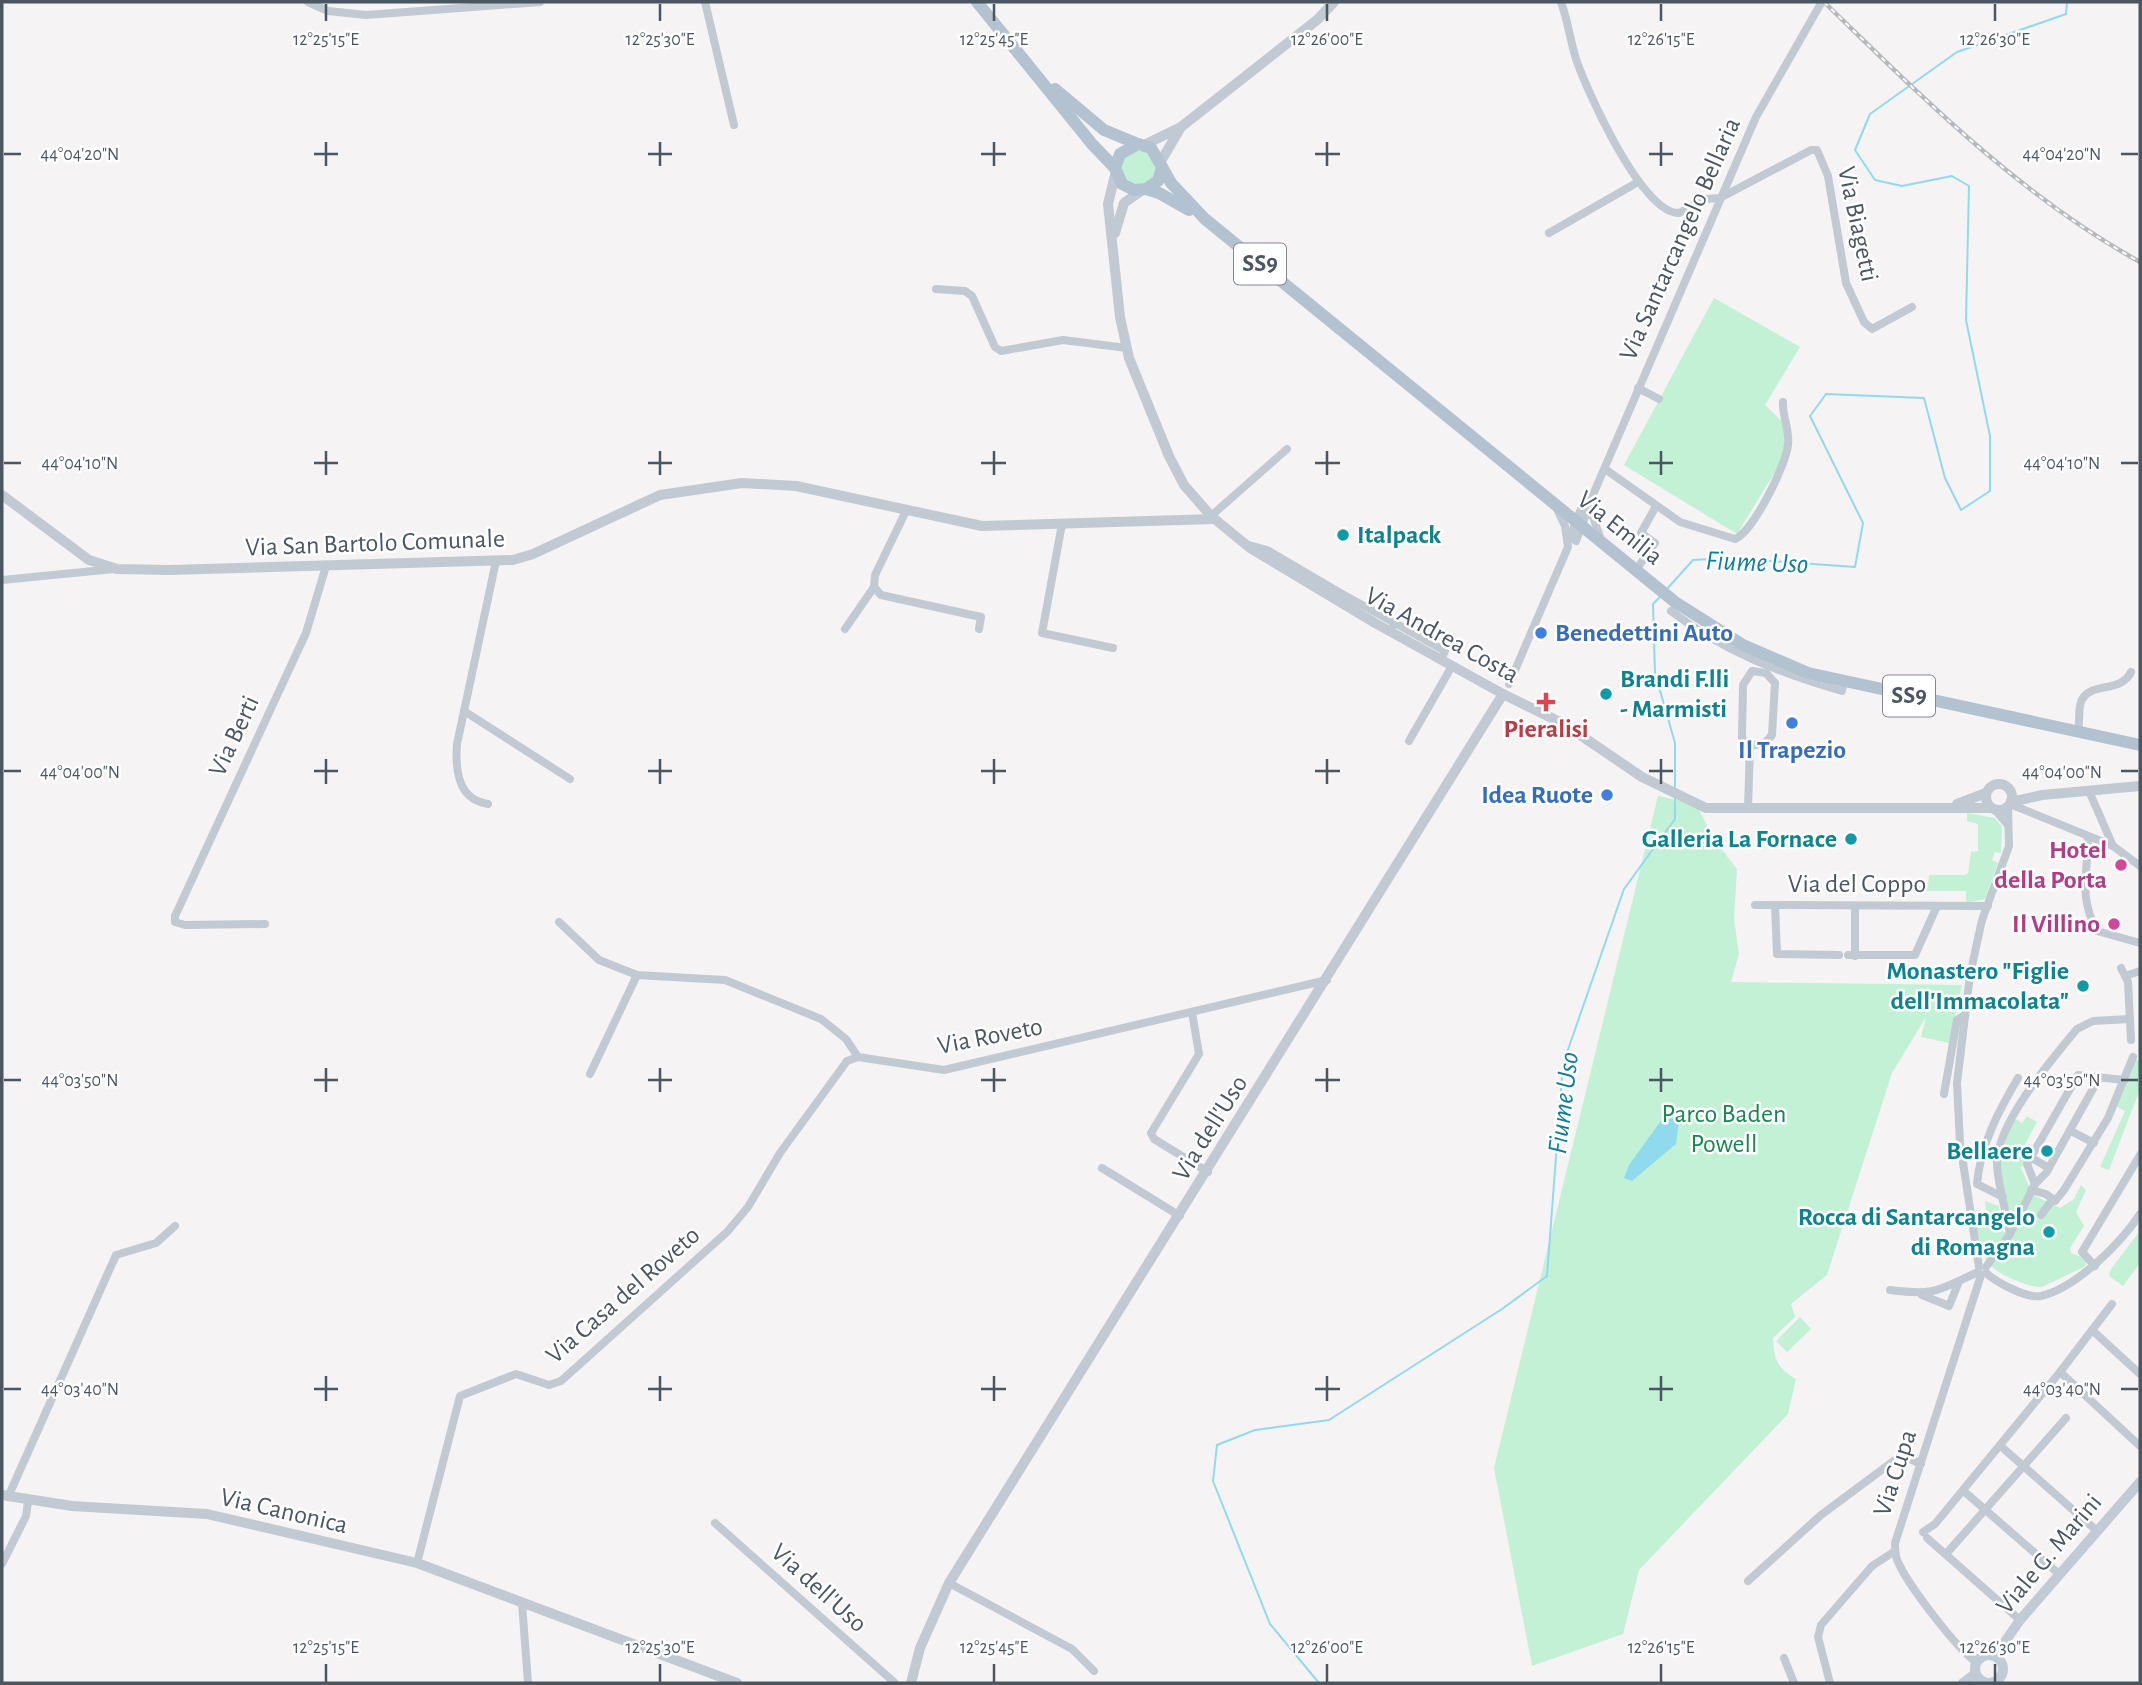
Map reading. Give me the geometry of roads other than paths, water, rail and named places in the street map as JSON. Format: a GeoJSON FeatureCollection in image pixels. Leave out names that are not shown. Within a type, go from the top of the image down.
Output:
{"type":"FeatureCollection","features":[{"type":"Feature","properties":{"kind":"main road","name":"Via Emilia"},"geometry":{"type":"LineString","coordinates":[[977,2],[1115,169],[1122,184],[1159,193],[1205,219]]}},
{"type":"Feature","properties":{"kind":"main road","name":"Via Emilia"},"geometry":{"type":"LineString","coordinates":[[1031,68],[1104,130],[1152,148],[1171,183],[1205,219],[1639,573],[1725,635],[1777,661],[1844,682],[2140,744]]}},
{"type":"Feature","properties":{"kind":"main road"},"geometry":{"type":"LineString","coordinates":[[1115,169],[1120,154],[1141,145]]}},
{"type":"Feature","properties":{"kind":"main road"},"geometry":{"type":"LineString","coordinates":[[1144,190],[1158,181],[1161,164]]}},
{"type":"Feature","properties":{"kind":"main road","name":"Viale G. Marini"},"geometry":{"type":"LineString","coordinates":[[1995,1656],[2020,1620],[2140,1482]]}},
{"type":"Feature","properties":{"kind":"main road"},"geometry":{"type":"LineString","coordinates":[[1963,1683],[1983,1656],[1995,1656],[2001,1663],[2003,1672],[1998,1679],[1990,1683],[1981,1681],[1976,1668]]}},
{"type":"Feature","properties":{"kind":"street"},"geometry":{"type":"LineString","coordinates":[[308,2],[328,11],[366,15],[540,2]]}},
{"type":"Feature","properties":{"kind":"street"},"geometry":{"type":"LineString","coordinates":[[705,2],[734,125]]}},
{"type":"Feature","properties":{"kind":"street"},"geometry":{"type":"LineString","coordinates":[[1141,145],[1181,127],[1317,20],[1334,2]]}},
{"type":"Feature","properties":{"kind":"street"},"geometry":{"type":"LineString","coordinates":[[1561,2],[1581,71],[1639,182],[1665,209],[1675,214],[1706,199],[1720,198]]}},
{"type":"Feature","properties":{"kind":"street","name":"Via Santarcangelo Bellaria"},"geometry":{"type":"LineString","coordinates":[[1509,684],[1580,524],[1578,512],[1590,500],[1608,471],[1638,387],[1756,117],[1820,5]]}},
{"type":"Feature","properties":{"kind":"street"},"geometry":{"type":"LineString","coordinates":[[1161,164],[1181,127]]}},
{"type":"Feature","properties":{"kind":"street","name":"Via Biagetti"},"geometry":{"type":"LineString","coordinates":[[1720,198],[1811,150],[1819,152],[1828,176],[1846,283],[1870,328],[1912,307]]}},
{"type":"Feature","properties":{"kind":"street","name":"Via Andrea Costa"},"geometry":{"type":"LineString","coordinates":[[1115,169],[1108,204],[1120,317],[1127,348],[1169,456],[1184,485],[1213,518],[1244,544],[1393,627],[1441,660],[1564,724],[1642,777],[1702,806],[1950,806],[1993,809]]}},
{"type":"Feature","properties":{"kind":"street"},"geometry":{"type":"LineString","coordinates":[[1549,233],[1639,182]]}},
{"type":"Feature","properties":{"kind":"street","name":"Via Andrea Costa"},"geometry":{"type":"LineString","coordinates":[[1114,241],[1124,203],[1144,190]]}},
{"type":"Feature","properties":{"kind":"street"},"geometry":{"type":"LineString","coordinates":[[936,289],[965,291],[972,296],[995,347],[1001,351],[1063,340],[1127,348]]}},
{"type":"Feature","properties":{"kind":"street"},"geometry":{"type":"LineString","coordinates":[[1638,387],[1659,398]]}},
{"type":"Feature","properties":{"kind":"street"},"geometry":{"type":"LineString","coordinates":[[1608,471],[1680,522],[1735,539],[1747,532],[1786,456],[1788,443],[1783,402]]}},
{"type":"Feature","properties":{"kind":"street"},"geometry":{"type":"LineString","coordinates":[[1213,518],[1287,449]]}},
{"type":"Feature","properties":{"kind":"street","name":"Via San Bartolo Comunale"},"geometry":{"type":"LineString","coordinates":[[2,495],[89,559],[117,569],[496,561],[533,554],[634,504],[660,495],[742,483],[796,486],[982,526],[1213,518]]}},
{"type":"Feature","properties":{"kind":"street"},"geometry":{"type":"LineString","coordinates":[[1553,502],[1575,506],[1590,500],[1592,520],[1604,544]]}},
{"type":"Feature","properties":{"kind":"street"},"geometry":{"type":"LineString","coordinates":[[1553,502],[1565,526],[1570,544],[1588,539],[1604,544]]}},
{"type":"Feature","properties":{"kind":"street"},"geometry":{"type":"LineString","coordinates":[[1639,573],[1655,543],[1641,533],[1656,506]]}},
{"type":"Feature","properties":{"kind":"street"},"geometry":{"type":"LineString","coordinates":[[845,629],[874,587],[875,575],[907,509]]}},
{"type":"Feature","properties":{"kind":"street"},"geometry":{"type":"LineString","coordinates":[[1062,524],[1042,633],[1113,648]]}},
{"type":"Feature","properties":{"kind":"street"},"geometry":{"type":"LineString","coordinates":[[488,804],[475,802],[462,789],[455,768],[464,711],[496,561]]}},
{"type":"Feature","properties":{"kind":"street","name":"Via Berti"},"geometry":{"type":"LineString","coordinates":[[265,924],[175,922],[177,908],[306,633],[326,566]]}},
{"type":"Feature","properties":{"kind":"street"},"geometry":{"type":"LineString","coordinates":[[2,580],[117,569]]}},
{"type":"Feature","properties":{"kind":"street"},"geometry":{"type":"LineString","coordinates":[[874,587],[881,595],[981,618],[979,629]]}},
{"type":"Feature","properties":{"kind":"street"},"geometry":{"type":"LineString","coordinates":[[1671,611],[1720,644],[1769,667],[1842,691],[1844,682]]}},
{"type":"Feature","properties":{"kind":"street"},"geometry":{"type":"LineString","coordinates":[[1409,741],[1452,666]]}},
{"type":"Feature","properties":{"kind":"street"},"geometry":{"type":"LineString","coordinates":[[1748,808],[1750,746],[1742,738],[1743,685],[1749,674],[1762,671],[1775,683],[1772,735],[1765,743],[1750,746]]}},
{"type":"Feature","properties":{"kind":"street"},"geometry":{"type":"LineString","coordinates":[[2078,730],[2081,702],[2085,695],[2120,684],[2130,672]]}},
{"type":"Feature","properties":{"kind":"street","name":"Via dell'Uso"},"geometry":{"type":"LineString","coordinates":[[911,1683],[920,1648],[949,1583],[1208,1172],[1503,694]]}},
{"type":"Feature","properties":{"kind":"street"},"geometry":{"type":"LineString","coordinates":[[464,711],[570,779]]}},
{"type":"Feature","properties":{"kind":"street"},"geometry":{"type":"LineString","coordinates":[[2007,824],[1987,802],[1986,793],[1991,786],[1999,784],[2010,790],[2042,794],[2140,786]]}},
{"type":"Feature","properties":{"kind":"street"},"geometry":{"type":"LineString","coordinates":[[2010,790],[2007,855],[1982,920],[1965,1015],[1956,1102],[1968,1209],[1982,1268],[2028,1294],[2041,1296],[2095,1266],[2140,1214]]}},
{"type":"Feature","properties":{"kind":"street"},"geometry":{"type":"LineString","coordinates":[[2089,791],[2110,844]]}},
{"type":"Feature","properties":{"kind":"street","name":"Via Andrea Costa"},"geometry":{"type":"LineString","coordinates":[[1950,806],[1986,793]]}},
{"type":"Feature","properties":{"kind":"street"},"geometry":{"type":"LineString","coordinates":[[1993,809],[2042,794]]}},
{"type":"Feature","properties":{"kind":"street"},"geometry":{"type":"LineString","coordinates":[[2010,804],[2110,844],[2140,866]]}},
{"type":"Feature","properties":{"kind":"street"},"geometry":{"type":"LineString","coordinates":[[2088,837],[2083,897],[2097,931],[2140,943]]}},
{"type":"Feature","properties":{"kind":"street"},"geometry":{"type":"LineString","coordinates":[[2088,857],[2096,848],[2110,844]]}},
{"type":"Feature","properties":{"kind":"street","name":"Via del Coppo"},"geometry":{"type":"LineString","coordinates":[[1755,905],[1988,906]]}},
{"type":"Feature","properties":{"kind":"street"},"geometry":{"type":"LineString","coordinates":[[1775,905],[1777,954],[1847,955],[1915,955],[1937,906]]}},
{"type":"Feature","properties":{"kind":"street"},"geometry":{"type":"LineString","coordinates":[[1847,955],[1855,906]]}},
{"type":"Feature","properties":{"kind":"street","name":"Via del Coppo"},"geometry":{"type":"LineString","coordinates":[[1958,906],[1979,914],[1982,920]]}},
{"type":"Feature","properties":{"kind":"street"},"geometry":{"type":"LineString","coordinates":[[559,922],[599,960],[637,975],[725,980],[821,1019],[846,1039],[858,1057]]}},
{"type":"Feature","properties":{"kind":"street"},"geometry":{"type":"LineString","coordinates":[[2131,1040],[2128,982],[2123,972],[2140,971]]}},
{"type":"Feature","properties":{"kind":"street"},"geometry":{"type":"LineString","coordinates":[[590,1074],[637,975]]}},
{"type":"Feature","properties":{"kind":"street","name":"Via Roveto"},"geometry":{"type":"LineString","coordinates":[[858,1057],[944,1070],[1327,980]]}},
{"type":"Feature","properties":{"kind":"street"},"geometry":{"type":"LineString","coordinates":[[1192,1012],[1199,1054],[1151,1133],[1154,1139],[1208,1172]]}},
{"type":"Feature","properties":{"kind":"street"},"geometry":{"type":"LineString","coordinates":[[1944,1094],[1957,1020],[1965,1015]]}},
{"type":"Feature","properties":{"kind":"street"},"geometry":{"type":"LineString","coordinates":[[2010,1234],[1997,1164],[1999,1146],[2013,1118],[2077,1029],[2093,1021],[2130,1019]]}},
{"type":"Feature","properties":{"kind":"street","name":"Via Casa del Roveto"},"geometry":{"type":"LineString","coordinates":[[417,1563],[460,1396],[516,1374],[549,1385],[561,1381],[727,1232],[748,1207],[780,1153],[847,1061],[858,1057]]}},
{"type":"Feature","properties":{"kind":"street"},"geometry":{"type":"LineString","coordinates":[[2041,1215],[2094,1143],[2133,1057]]}},
{"type":"Feature","properties":{"kind":"street"},"geometry":{"type":"LineString","coordinates":[[2054,1200],[2033,1187],[2028,1171],[2030,1157],[2078,1075],[2124,1080]]}},
{"type":"Feature","properties":{"kind":"street"},"geometry":{"type":"LineString","coordinates":[[2003,1196],[1977,1184],[1979,1168],[1999,1112],[2018,1078]]}},
{"type":"Feature","properties":{"kind":"street"},"geometry":{"type":"LineString","coordinates":[[1920,1294],[1958,1284],[1982,1268],[2010,1234],[2033,1187],[2049,1168],[2099,1078]]}},
{"type":"Feature","properties":{"kind":"street"},"geometry":{"type":"LineString","coordinates":[[2071,1131],[2094,1143]]}},
{"type":"Feature","properties":{"kind":"street"},"geometry":{"type":"LineString","coordinates":[[2095,1266],[2082,1252],[2140,1155]]}},
{"type":"Feature","properties":{"kind":"street"},"geometry":{"type":"LineString","coordinates":[[2030,1157],[2049,1168]]}},
{"type":"Feature","properties":{"kind":"street"},"geometry":{"type":"LineString","coordinates":[[1102,1168],[1180,1216]]}},
{"type":"Feature","properties":{"kind":"street"},"geometry":{"type":"LineString","coordinates":[[5,1496],[116,1255],[156,1242],[175,1226]]}},
{"type":"Feature","properties":{"kind":"street","name":"Via Cupa"},"geometry":{"type":"LineString","coordinates":[[1976,1668],[1905,1574],[1895,1550],[1895,1543],[1982,1268]]}},
{"type":"Feature","properties":{"kind":"street"},"geometry":{"type":"LineString","coordinates":[[1890,1290],[1920,1294],[1950,1306],[1958,1284]]}},
{"type":"Feature","properties":{"kind":"street"},"geometry":{"type":"LineString","coordinates":[[2020,1620],[1925,1535],[2060,1372],[2112,1304]]}},
{"type":"Feature","properties":{"kind":"street"},"geometry":{"type":"LineString","coordinates":[[2092,1330],[2140,1374]]}},
{"type":"Feature","properties":{"kind":"street"},"geometry":{"type":"LineString","coordinates":[[2060,1372],[2140,1446]]}},
{"type":"Feature","properties":{"kind":"street"},"geometry":{"type":"LineString","coordinates":[[1946,1554],[2066,1418]]}},
{"type":"Feature","properties":{"kind":"street"},"geometry":{"type":"LineString","coordinates":[[2004,1450],[2097,1531]]}},
{"type":"Feature","properties":{"kind":"street"},"geometry":{"type":"LineString","coordinates":[[1748,1581],[1821,1515],[1895,1460],[1908,1458],[1921,1464]]}},
{"type":"Feature","properties":{"kind":"street"},"geometry":{"type":"LineString","coordinates":[[1966,1493],[2059,1574]]}},
{"type":"Feature","properties":{"kind":"street","name":"Via Canonica"},"geometry":{"type":"LineString","coordinates":[[5,1496],[29,1502],[207,1514],[417,1563],[737,1683]]}},
{"type":"Feature","properties":{"kind":"street"},"geometry":{"type":"LineString","coordinates":[[2,1564],[26,1516],[29,1502]]}},
{"type":"Feature","properties":{"kind":"street","name":"Via dell'Uso"},"geometry":{"type":"LineString","coordinates":[[715,1523],[895,1683]]}},
{"type":"Feature","properties":{"kind":"street"},"geometry":{"type":"LineString","coordinates":[[1830,1683],[1818,1637],[1821,1625],[1872,1566],[1895,1550]]}},
{"type":"Feature","properties":{"kind":"street"},"geometry":{"type":"LineString","coordinates":[[949,1583],[1072,1649],[1094,1671]]}},
{"type":"Feature","properties":{"kind":"street"},"geometry":{"type":"LineString","coordinates":[[522,1603],[528,1683]]}},
{"type":"Feature","properties":{"kind":"street"},"geometry":{"type":"LineString","coordinates":[[1784,1658],[1794,1683]]}},
{"type":"Feature","properties":{"kind":"water"},"geometry":{"type":"Polygon","coordinates":[[[1668,1111],[1679,1121],[1676,1144],[1632,1181],[1624,1178],[1629,1165],[1668,1111]]]}},
{"type":"Feature","properties":{"kind":"waterway","name":"Fiume Uso"},"geometry":{"type":"LineString","coordinates":[[1667,589],[1693,560],[1728,558],[1855,567],[1863,523],[1810,416],[1826,394],[1924,398],[1945,478],[1961,510],[1990,491],[1990,436],[1966,320],[1969,186],[1952,176],[1902,186],[1875,180],[1855,150],[1870,114],[1957,52],[2066,14],[2067,2]]}},
{"type":"Feature","properties":{"kind":"waterway","name":"Fiume Uso"},"geometry":{"type":"LineString","coordinates":[[1661,596],[1653,604],[1655,673],[1675,743],[1675,787]]}},
{"type":"Feature","properties":{"kind":"waterway","name":"Fiume Uso"},"geometry":{"type":"LineString","coordinates":[[1319,1683],[1270,1624],[1213,1481],[1217,1445],[1255,1430],[1329,1420],[1502,1309],[1547,1276],[1563,1064],[1624,889],[1675,819],[1675,796]]}},
{"type":"Feature","properties":{"kind":"railway"},"geometry":{"type":"LineString","coordinates":[[1824,2],[1936,109],[2013,176],[2096,236],[2140,262]]}},
{"type":"Feature","properties":{"kind":"place","name":"Italpack"},"geometry":{"type":"Point","coordinates":[1343,535]}},
{"type":"Feature","properties":{"kind":"place","name":"Benedettini Auto"},"geometry":{"type":"Point","coordinates":[1541,633]}},
{"type":"Feature","properties":{"kind":"place","name":"Brandi F.lli - Marmisti"},"geometry":{"type":"Point","coordinates":[1606,694]}},
{"type":"Feature","properties":{"kind":"place","name":"Pieralisi"},"geometry":{"type":"Point","coordinates":[1546,702]}},
{"type":"Feature","properties":{"kind":"place","name":"Il Trapezio"},"geometry":{"type":"Point","coordinates":[1792,723]}},
{"type":"Feature","properties":{"kind":"place","name":"Idea Ruote"},"geometry":{"type":"Point","coordinates":[1607,795]}},
{"type":"Feature","properties":{"kind":"place","name":"Galleria La Fornace"},"geometry":{"type":"Point","coordinates":[1851,839]}},
{"type":"Feature","properties":{"kind":"place","name":"Hotel della Porta"},"geometry":{"type":"Point","coordinates":[2121,865]}},
{"type":"Feature","properties":{"kind":"place","name":"Il Villino"},"geometry":{"type":"Point","coordinates":[2114,924]}},
{"type":"Feature","properties":{"kind":"place","name":"Monastero \"Figlie dell'Immacolata\""},"geometry":{"type":"Point","coordinates":[2083,986]}},
{"type":"Feature","properties":{"kind":"place","name":"Bellaere"},"geometry":{"type":"Point","coordinates":[2047,1151]}},
{"type":"Feature","properties":{"kind":"place","name":"Rocca di Santarcangelo di Romagna"},"geometry":{"type":"Point","coordinates":[2049,1232]}},
{"type":"Feature","properties":{"kind":"park label","name":"Parco Baden Powell"},"geometry":{"type":"Point","coordinates":[1724,1129]}}]}
